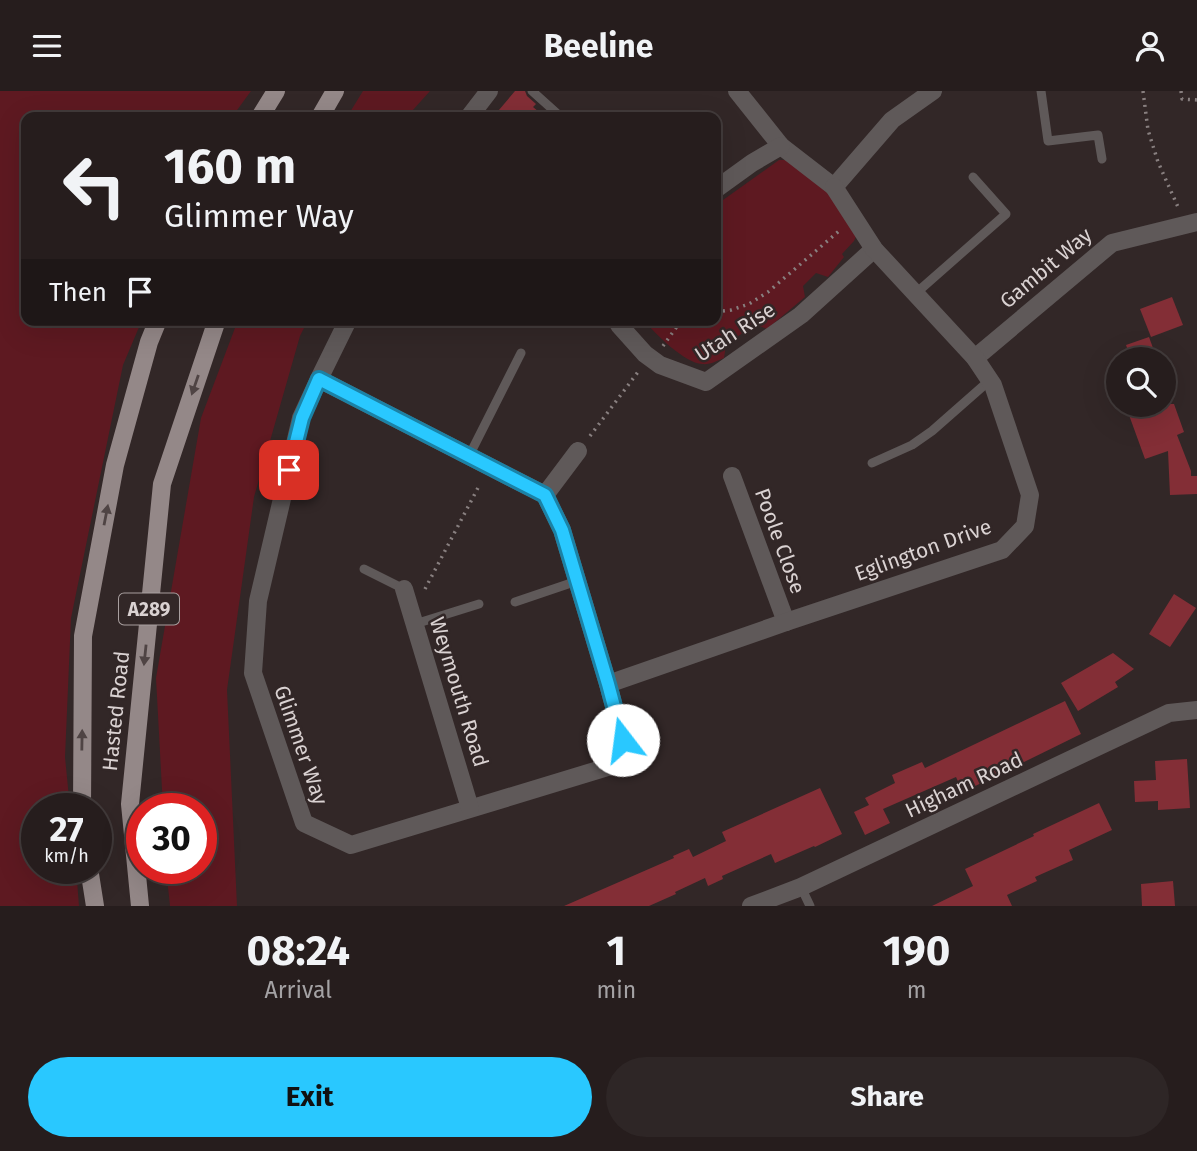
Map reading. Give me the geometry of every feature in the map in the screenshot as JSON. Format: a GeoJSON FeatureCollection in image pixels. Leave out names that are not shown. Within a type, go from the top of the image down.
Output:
{"type":"FeatureCollection","features":[{"type":"Feature","properties":{"kind":"main road"},"geometry":{"type":"LineString","coordinates":[[263,112],[276,91]]}},
{"type":"Feature","properties":{"kind":"main road"},"geometry":{"type":"LineString","coordinates":[[323,112],[335,91]]}},
{"type":"Feature","properties":{"kind":"main road","name":"Hasted Road"},"geometry":{"type":"LineString","coordinates":[[82,793],[83,636],[115,465],[156,326]]}},
{"type":"Feature","properties":{"kind":"main road","name":"Hasted Road"},"geometry":{"type":"LineString","coordinates":[[140,906],[130,804],[162,484],[215,326]]}},
{"type":"Feature","properties":{"kind":"main road"},"geometry":{"type":"LineString","coordinates":[[91,884],[94,906]]}},
{"type":"Feature","properties":{"kind":"street"},"geometry":{"type":"LineString","coordinates":[[472,112],[489,91]]}},
{"type":"Feature","properties":{"kind":"street"},"geometry":{"type":"LineString","coordinates":[[737,91],[781,146],[834,187],[892,121],[933,91]]}},
{"type":"Feature","properties":{"kind":"street"},"geometry":{"type":"LineString","coordinates":[[721,185],[781,146]]}},
{"type":"Feature","properties":{"kind":"street","name":"Eglington Drive"},"geometry":{"type":"LineString","coordinates":[[608,684],[1002,550],[1025,526],[1030,495],[993,385],[975,358],[874,249],[834,187]]}},
{"type":"Feature","properties":{"kind":"street","name":"Gambit Way"},"geometry":{"type":"LineString","coordinates":[[975,358],[1112,243],[1196,222]]}},
{"type":"Feature","properties":{"kind":"street","name":"Utah Rise"},"geometry":{"type":"LineString","coordinates":[[620,326],[648,362],[706,382],[802,315],[874,249]]}},
{"type":"Feature","properties":{"kind":"street","name":"Glimmer Way"},"geometry":{"type":"LineString","coordinates":[[345,326],[302,418],[258,601],[253,673],[304,823],[351,845],[608,767],[623,740],[562,530],[545,495]]}},
{"type":"Feature","properties":{"kind":"street"},"geometry":{"type":"LineString","coordinates":[[319,379],[545,495],[578,451]]}},
{"type":"Feature","properties":{"kind":"street","name":"Poole Close"},"geometry":{"type":"LineString","coordinates":[[732,476],[786,622]]}},
{"type":"Feature","properties":{"kind":"street","name":"Weymouth Road"},"geometry":{"type":"LineString","coordinates":[[404,589],[470,808]]}},
{"type":"Feature","properties":{"kind":"street","name":"Higham Road"},"geometry":{"type":"LineString","coordinates":[[751,906],[801,887],[1169,713],[1197,710]]}},
{"type":"Feature","properties":{"kind":"lane"},"geometry":{"type":"LineString","coordinates":[[532,91],[555,112]]}},
{"type":"Feature","properties":{"kind":"lane"},"geometry":{"type":"LineString","coordinates":[[1041,91],[1048,141],[1098,135],[1102,159]]}},
{"type":"Feature","properties":{"kind":"lane"},"geometry":{"type":"LineString","coordinates":[[915,294],[1006,214],[972,177]]}},
{"type":"Feature","properties":{"kind":"lane"},"geometry":{"type":"LineString","coordinates":[[469,456],[521,352]]}},
{"type":"Feature","properties":{"kind":"lane"},"geometry":{"type":"LineString","coordinates":[[872,463],[912,446],[990,380]]}},
{"type":"Feature","properties":{"kind":"lane"},"geometry":{"type":"LineString","coordinates":[[364,569],[404,589]]}},
{"type":"Feature","properties":{"kind":"lane"},"geometry":{"type":"LineString","coordinates":[[515,602],[577,581]]}},
{"type":"Feature","properties":{"kind":"lane"},"geometry":{"type":"LineString","coordinates":[[414,619],[479,604]]}},
{"type":"Feature","properties":{"kind":"lane"},"geometry":{"type":"LineString","coordinates":[[801,887],[810,906]]}},
{"type":"Feature","properties":{"kind":"path"},"geometry":{"type":"LineString","coordinates":[[1143,91],[1148,130],[1158,162],[1181,213],[1192,211],[1196,222]]}},
{"type":"Feature","properties":{"kind":"path"},"geometry":{"type":"LineString","coordinates":[[1181,91],[1182,99],[1197,100]]}},
{"type":"Feature","properties":{"kind":"path"},"geometry":{"type":"LineString","coordinates":[[721,311],[749,304],[768,292],[854,218]]}},
{"type":"Feature","properties":{"kind":"path"},"geometry":{"type":"LineString","coordinates":[[578,451],[677,326]]}},
{"type":"Feature","properties":{"kind":"path"},"geometry":{"type":"LineString","coordinates":[[414,619],[489,466]]}},
{"type":"Feature","properties":{"kind":"shaded area"},"geometry":{"type":"Polygon","coordinates":[[[0,91],[251,91],[236,112],[21,112],[21,326],[139,326],[123,365],[71,618],[65,757],[69,793],[21,793],[21,884],[77,884],[79,906],[0,906],[0,91]]]}},
{"type":"Feature","properties":{"kind":"shaded area"},"geometry":{"type":"Polygon","coordinates":[[[363,91],[430,91],[412,112],[350,112],[363,91]]]}},
{"type":"Feature","properties":{"kind":"shaded area"},"geometry":{"type":"Polygon","coordinates":[[[779,160],[789,160],[833,193],[858,232],[842,254],[844,257],[828,277],[816,273],[803,286],[805,297],[767,329],[755,324],[726,345],[724,358],[702,364],[687,359],[649,326],[721,326],[721,201],[779,160]]]}},
{"type":"Feature","properties":{"kind":"shaded area"},"geometry":{"type":"Polygon","coordinates":[[[236,326],[305,326],[254,497],[227,690],[237,906],[170,906],[168,884],[217,884],[217,793],[162,793],[156,678],[201,418],[236,326]]]}},
{"type":"Feature","properties":{"kind":"building"},"geometry":{"type":"Polygon","coordinates":[[[515,91],[525,91],[536,104],[533,107],[539,112],[497,112],[515,91]]]}},
{"type":"Feature","properties":{"kind":"building"},"geometry":{"type":"Polygon","coordinates":[[[1172,297],[1183,325],[1151,337],[1140,309],[1172,297]]]}},
{"type":"Feature","properties":{"kind":"building"},"geometry":{"type":"Polygon","coordinates":[[[1149,337],[1153,347],[1127,347],[1126,345],[1149,337]]]}},
{"type":"Feature","properties":{"kind":"building"},"geometry":{"type":"Polygon","coordinates":[[[1176,410],[1184,432],[1177,435],[1191,476],[1197,476],[1197,494],[1170,495],[1168,451],[1145,459],[1130,417],[1176,417],[1176,410]]]}},
{"type":"Feature","properties":{"kind":"building"},"geometry":{"type":"Polygon","coordinates":[[[1174,594],[1196,608],[1170,647],[1149,634],[1174,594]]]}},
{"type":"Feature","properties":{"kind":"building"},"geometry":{"type":"Polygon","coordinates":[[[1113,653],[1134,669],[1115,682],[1118,687],[1078,711],[1061,683],[1113,653]]]}},
{"type":"Feature","properties":{"kind":"building"},"geometry":{"type":"Polygon","coordinates":[[[1065,701],[1081,734],[963,792],[956,777],[883,809],[890,823],[865,835],[854,812],[869,805],[865,798],[895,783],[892,775],[922,762],[925,768],[1065,701]]]}},
{"type":"Feature","properties":{"kind":"building"},"geometry":{"type":"Polygon","coordinates":[[[1187,759],[1190,808],[1158,810],[1158,801],[1135,802],[1134,781],[1156,780],[1155,761],[1187,759]]]}},
{"type":"Feature","properties":{"kind":"building"},"geometry":{"type":"Polygon","coordinates":[[[820,788],[842,834],[815,847],[775,863],[771,854],[722,876],[723,879],[708,886],[705,878],[649,906],[564,906],[689,849],[693,857],[726,841],[722,832],[820,788]]]}},
{"type":"Feature","properties":{"kind":"building"},"geometry":{"type":"Polygon","coordinates":[[[1099,803],[1112,830],[1069,850],[1073,860],[1035,877],[1037,881],[1007,895],[1012,906],[932,906],[973,886],[965,869],[1099,803]]]}},
{"type":"Feature","properties":{"kind":"building"},"geometry":{"type":"Polygon","coordinates":[[[1173,881],[1175,906],[1142,906],[1141,884],[1173,881]]]}},
{"type":"Feature","properties":{"kind":"route"},"geometry":{"type":"LineString","coordinates":[[289,470],[302,418],[319,379],[545,495],[562,530],[623,740]]}}]}
